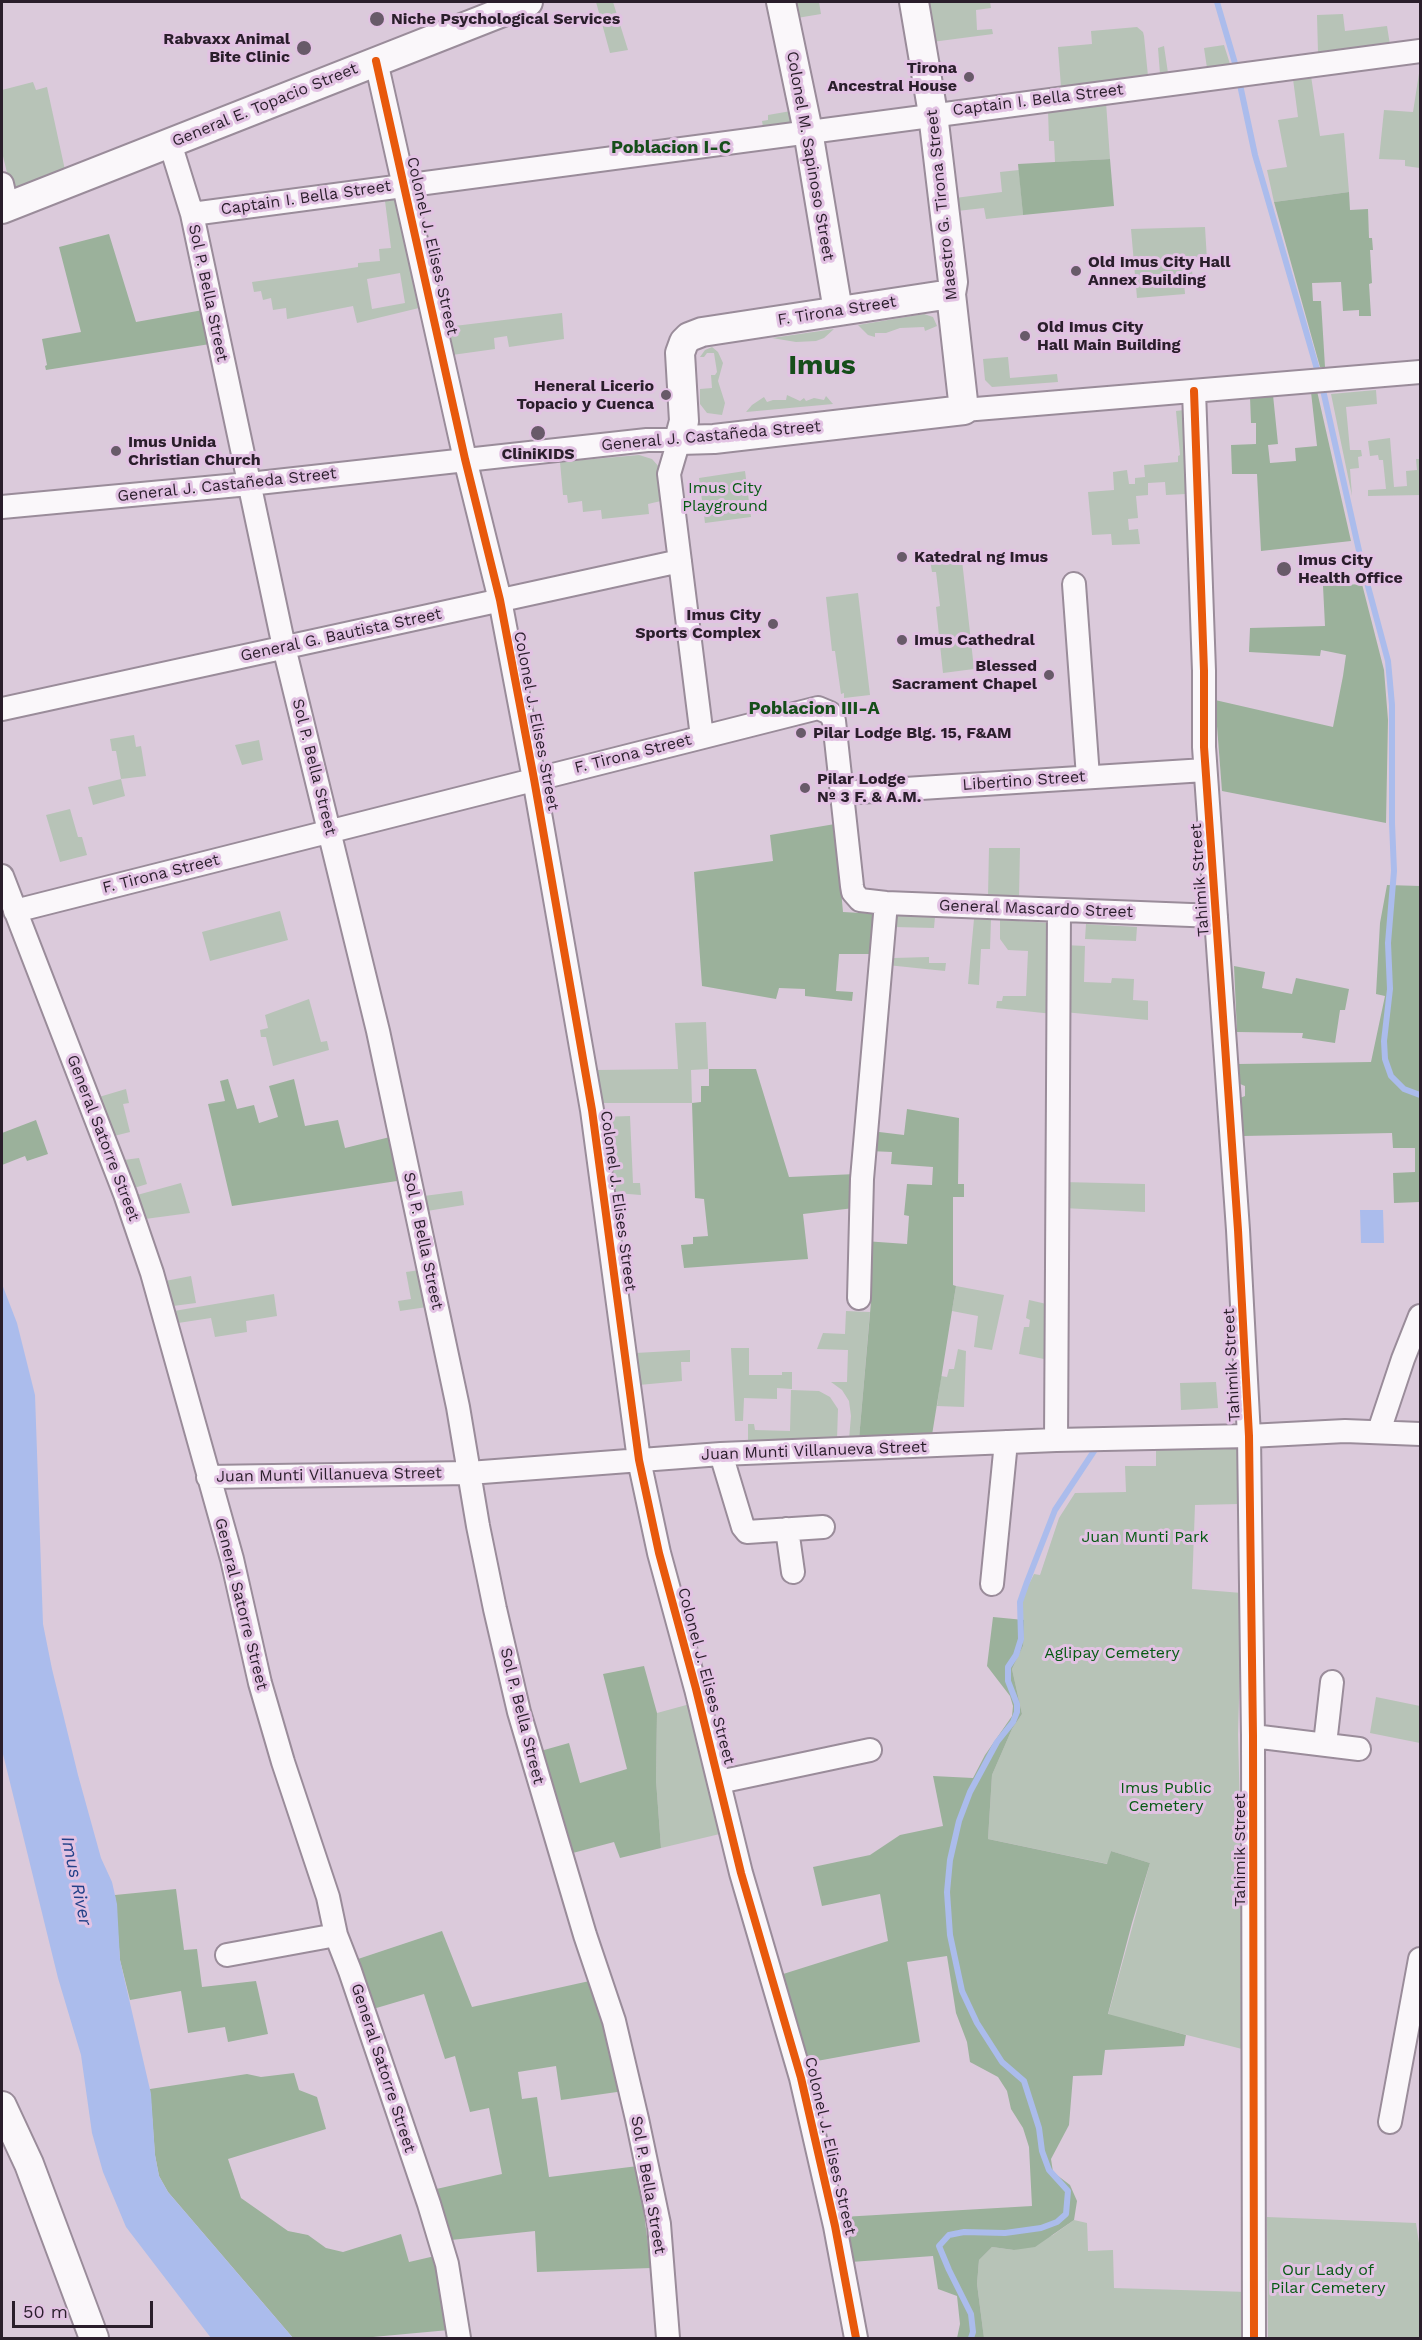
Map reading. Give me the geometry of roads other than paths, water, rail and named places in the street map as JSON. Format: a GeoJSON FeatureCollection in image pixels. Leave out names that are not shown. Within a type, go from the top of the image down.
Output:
{"type":"FeatureCollection","features":[{"type":"Feature","properties":{"kind":"main road","name":"General E. Topacio Street"},"geometry":{"type":"LineString","coordinates":[[3,200],[170,143],[528,2]]}},
{"type":"Feature","properties":{"kind":"main road","name":"Colonel M. Sapinoso Street"},"geometry":{"type":"LineString","coordinates":[[781,2],[807,131],[838,311]]}},
{"type":"Feature","properties":{"kind":"main road","name":"Maestro G. Tirona Street"},"geometry":{"type":"LineString","coordinates":[[914,2],[933,114],[953,282],[951,294],[964,410]]}},
{"type":"Feature","properties":{"kind":"main road","name":"F. Tirona Street"},"geometry":{"type":"LineString","coordinates":[[679,440],[684,421],[680,353],[684,342],[689,337],[702,332],[951,294]]}},
{"type":"Feature","properties":{"kind":"main road","name":"General J. Castañeda Street"},"geometry":{"type":"LineString","coordinates":[[679,440],[714,439],[964,410]]}},
{"type":"Feature","properties":{"kind":"main road"},"geometry":{"type":"LineString","coordinates":[[2,2106],[29,2164],[94,2338]]}},
{"type":"Feature","properties":{"kind":"street","name":"Captain I. Bella Street"},"geometry":{"type":"LineString","coordinates":[[192,214],[1420,51]]}},
{"type":"Feature","properties":{"kind":"street","name":"Colonel J. Elises Street"},"geometry":{"type":"LineString","coordinates":[[376,61],[465,459],[500,600],[534,779],[592,1110],[639,1460],[659,1553],[720,1782],[753,1917],[801,2078],[836,2226],[856,2338]]}},
{"type":"Feature","properties":{"kind":"street","name":"Sol P. Bella Street"},"geometry":{"type":"LineString","coordinates":[[170,143],[192,214],[284,647],[398,1124],[458,1407],[478,1527],[519,1712],[585,1935],[614,2021],[637,2119],[658,2224],[668,2338]]}},
{"type":"Feature","properties":{"kind":"street","name":"General J. Castañeda Street"},"geometry":{"type":"LineString","coordinates":[[964,410],[1420,372]]}},
{"type":"Feature","properties":{"kind":"street","name":"Tahimik Street"},"geometry":{"type":"LineString","coordinates":[[1194,391],[1205,770],[1238,1230],[1249,1436],[1253,1736],[1254,2338]]}},
{"type":"Feature","properties":{"kind":"street","name":"General J. Castañeda Street"},"geometry":{"type":"LineString","coordinates":[[2,507],[249,484],[647,440],[679,440]]}},
{"type":"Feature","properties":{"kind":"street","name":"F. Tirona Street"},"geometry":{"type":"LineString","coordinates":[[10,907],[329,831],[702,737],[669,474],[679,440]]}},
{"type":"Feature","properties":{"kind":"street","name":"General G. Bautista Street"},"geometry":{"type":"LineString","coordinates":[[2,709],[680,561]]}},
{"type":"Feature","properties":{"kind":"street"},"geometry":{"type":"LineString","coordinates":[[1074,584],[1088,777]]}},
{"type":"Feature","properties":{"kind":"street"},"geometry":{"type":"LineString","coordinates":[[702,737],[814,709],[822,709],[830,713],[834,721],[842,793]]}},
{"type":"Feature","properties":{"kind":"street","name":"Libertino Street"},"geometry":{"type":"LineString","coordinates":[[842,793],[1205,770]]}},
{"type":"Feature","properties":{"kind":"street","name":"General Mascardo Street"},"geometry":{"type":"LineString","coordinates":[[842,793],[852,886],[857,897],[865,902],[1216,916]]}},
{"type":"Feature","properties":{"kind":"street","name":"General Satorre Street"},"geometry":{"type":"LineString","coordinates":[[2,876],[10,907],[141,1237],[174,1345],[232,1559],[260,1683],[283,1762],[328,1897],[336,1935],[429,2204],[447,2264],[459,2338]]}},
{"type":"Feature","properties":{"kind":"street"},"geometry":{"type":"LineString","coordinates":[[858,1298],[861,1179],[886,903]]}},
{"type":"Feature","properties":{"kind":"street"},"geometry":{"type":"LineString","coordinates":[[1056,1440],[1059,910]]}},
{"type":"Feature","properties":{"kind":"street"},"geometry":{"type":"LineString","coordinates":[[1378,1431],[1420,1316]]}},
{"type":"Feature","properties":{"kind":"street","name":"Juan Munti Villanueva Street"},"geometry":{"type":"LineString","coordinates":[[208,1477],[470,1473],[721,1454],[1056,1440],[1378,1431],[1420,1434]]}},
{"type":"Feature","properties":{"kind":"street"},"geometry":{"type":"LineString","coordinates":[[992,1584],[1006,1442]]}},
{"type":"Feature","properties":{"kind":"street"},"geometry":{"type":"LineString","coordinates":[[721,1454],[743,1527],[752,1533],[823,1527]]}},
{"type":"Feature","properties":{"kind":"street"},"geometry":{"type":"LineString","coordinates":[[787,1529],[793,1572]]}},
{"type":"Feature","properties":{"kind":"street"},"geometry":{"type":"LineString","coordinates":[[1325,1744],[1332,1682]]}},
{"type":"Feature","properties":{"kind":"street"},"geometry":{"type":"LineString","coordinates":[[1253,1736],[1359,1749]]}},
{"type":"Feature","properties":{"kind":"street"},"geometry":{"type":"LineString","coordinates":[[720,1782],[870,1750]]}},
{"type":"Feature","properties":{"kind":"street"},"geometry":{"type":"LineString","coordinates":[[227,1955],[336,1935]]}},
{"type":"Feature","properties":{"kind":"street"},"geometry":{"type":"LineString","coordinates":[[1390,2122],[1414,2035],[1420,1959]]}},
{"type":"Feature","properties":{"kind":"water"},"geometry":{"type":"Polygon","coordinates":[[[1360,1210],[1383,1210],[1384,1243],[1361,1243],[1360,1210]]]}},
{"type":"Feature","properties":{"kind":"water","name":"Imus River"},"geometry":{"type":"Polygon","coordinates":[[[2,1284],[17,1323],[35,1395],[43,1624],[78,1775],[101,1858],[112,1882],[117,1904],[120,1960],[151,2094],[155,2155],[159,2176],[168,2192],[293,2338],[211,2338],[126,2227],[103,2172],[92,2133],[81,2055],[58,1978],[2,1750],[2,1284]]]}},
{"type":"Feature","properties":{"kind":"waterway"},"geometry":{"type":"LineString","coordinates":[[1217,2],[1237,70]]}},
{"type":"Feature","properties":{"kind":"waterway"},"geometry":{"type":"LineString","coordinates":[[1239,80],[1255,155],[1323,390],[1362,564],[1388,661],[1392,705],[1394,871],[1388,943],[1390,989],[1384,1041],[1385,1059],[1391,1076],[1404,1089],[1420,1095]]}},
{"type":"Feature","properties":{"kind":"waterway"},"geometry":{"type":"LineString","coordinates":[[971,2338],[973,2332],[971,2314],[939,2246],[949,2235],[964,2232],[1005,2233],[1041,2228],[1057,2222],[1066,2214],[1068,2191],[1049,2170],[1024,2081],[1002,2062],[977,2023],[962,1991],[950,1935],[947,1892],[950,1860],[959,1821],[970,1792],[997,1742],[1013,1722],[1017,1712],[1017,1704],[1008,1681],[1008,1667],[1016,1655],[1021,1639],[1020,1602],[1027,1582],[1055,1510],[1098,1445]]}},
{"type":"Feature","properties":{"kind":"place","name":"Niche Psychological Services"},"geometry":{"type":"Point","coordinates":[377,19]}},
{"type":"Feature","properties":{"kind":"place","name":"Rabvaxx Animal Bite Clinic"},"geometry":{"type":"Point","coordinates":[304,48]}},
{"type":"Feature","properties":{"kind":"place","name":"Tirona Ancestral House"},"geometry":{"type":"Point","coordinates":[969,77]}},
{"type":"Feature","properties":{"kind":"place","name":"Old Imus City Hall Annex Building"},"geometry":{"type":"Point","coordinates":[1076,271]}},
{"type":"Feature","properties":{"kind":"place","name":"Old Imus City Hall Main Building"},"geometry":{"type":"Point","coordinates":[1025,336]}},
{"type":"Feature","properties":{"kind":"place","name":"Heneral Licerio Topacio y Cuenca"},"geometry":{"type":"Point","coordinates":[666,395]}},
{"type":"Feature","properties":{"kind":"place","name":"CliniKIDS"},"geometry":{"type":"Point","coordinates":[538,433]}},
{"type":"Feature","properties":{"kind":"place","name":"Imus Unida Christian Church"},"geometry":{"type":"Point","coordinates":[116,451]}},
{"type":"Feature","properties":{"kind":"place","name":"Katedral ng Imus"},"geometry":{"type":"Point","coordinates":[902,557]}},
{"type":"Feature","properties":{"kind":"place","name":"Imus City Health Office"},"geometry":{"type":"Point","coordinates":[1284,569]}},
{"type":"Feature","properties":{"kind":"place","name":"Imus City Sports Complex"},"geometry":{"type":"Point","coordinates":[773,624]}},
{"type":"Feature","properties":{"kind":"place","name":"Imus Cathedral"},"geometry":{"type":"Point","coordinates":[902,640]}},
{"type":"Feature","properties":{"kind":"place","name":"Blessed Sacrament Chapel"},"geometry":{"type":"Point","coordinates":[1049,675]}},
{"type":"Feature","properties":{"kind":"place","name":"Pilar Lodge Blg. 15, F&AM"},"geometry":{"type":"Point","coordinates":[801,733]}},
{"type":"Feature","properties":{"kind":"place","name":"Pilar Lodge № 3 F. & A.M."},"geometry":{"type":"Point","coordinates":[805,788]}},
{"type":"Feature","properties":{"kind":"district","name":"Poblacion I-C"},"geometry":{"type":"Point","coordinates":[671,148]}},
{"type":"Feature","properties":{"kind":"district","name":"Imus"},"geometry":{"type":"Point","coordinates":[822,366]}},
{"type":"Feature","properties":{"kind":"district","name":"Poblacion III-A"},"geometry":{"type":"Point","coordinates":[814,709]}},
{"type":"Feature","properties":{"kind":"park label","name":"Imus City Playground"},"geometry":{"type":"Point","coordinates":[725,497]}},
{"type":"Feature","properties":{"kind":"park label","name":"Juan Munti Park"},"geometry":{"type":"Point","coordinates":[1145,1537]}},
{"type":"Feature","properties":{"kind":"park label","name":"Aglipay Cemetery"},"geometry":{"type":"Point","coordinates":[1112,1653]}},
{"type":"Feature","properties":{"kind":"park label","name":"Imus Public Cemetery"},"geometry":{"type":"Point","coordinates":[1166,1797]}},
{"type":"Feature","properties":{"kind":"park label","name":"Our Lady of Pilar Cemetery"},"geometry":{"type":"Point","coordinates":[1328,2279]}}]}
